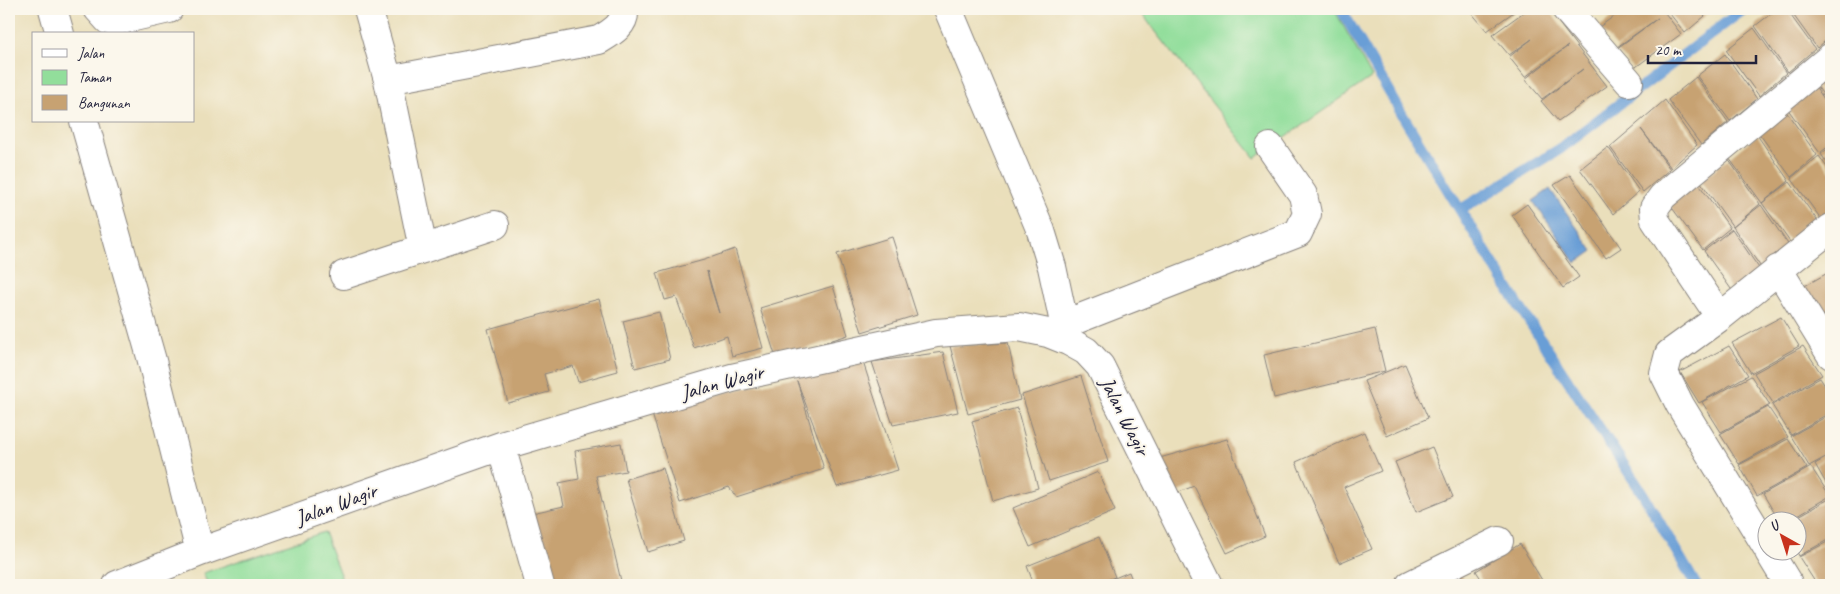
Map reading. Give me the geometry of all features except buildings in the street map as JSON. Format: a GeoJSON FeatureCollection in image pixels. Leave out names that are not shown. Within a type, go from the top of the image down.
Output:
{"type":"FeatureCollection","features":[{"type":"Feature","properties":{"kind":"street"},"geometry":{"type":"LineString","coordinates":[[53,9],[59,32]]}},
{"type":"Feature","properties":{"kind":"street"},"geometry":{"type":"LineString","coordinates":[[98,9],[108,20],[121,20],[170,9]]}},
{"type":"Feature","properties":{"kind":"street"},"geometry":{"type":"LineString","coordinates":[[368,9],[388,80],[423,249]]}},
{"type":"Feature","properties":{"kind":"street"},"geometry":{"type":"LineString","coordinates":[[388,80],[598,40],[613,32],[620,24],[625,12],[624,9]]}},
{"type":"Feature","properties":{"kind":"street"},"geometry":{"type":"LineString","coordinates":[[948,9],[1041,231],[1052,267],[1066,332],[1298,233],[1307,214],[1303,195],[1270,147]]}},
{"type":"Feature","properties":{"kind":"street"},"geometry":{"type":"LineString","coordinates":[[1576,12],[1629,82]]}},
{"type":"Feature","properties":{"kind":"street"},"geometry":{"type":"LineString","coordinates":[[1720,317],[1655,220],[1654,208],[1663,196],[1831,57]]}},
{"type":"Feature","properties":{"kind":"street"},"geometry":{"type":"LineString","coordinates":[[84,122],[151,357],[200,552]]}},
{"type":"Feature","properties":{"kind":"street"},"geometry":{"type":"LineString","coordinates":[[344,275],[496,225]]}},
{"type":"Feature","properties":{"kind":"street"},"geometry":{"type":"LineString","coordinates":[[1758,534],[1680,405],[1664,373],[1669,354],[1720,317],[1831,228]]}},
{"type":"Feature","properties":{"kind":"street"},"geometry":{"type":"LineString","coordinates":[[1778,269],[1831,356]]}},
{"type":"Feature","properties":{"kind":"street","name":"Jalan Wagir"},"geometry":{"type":"LineString","coordinates":[[117,585],[200,552],[500,446],[732,378],[936,333],[1019,327],[1048,334],[1066,332],[1100,366],[1209,585]]}},
{"type":"Feature","properties":{"kind":"street"},"geometry":{"type":"LineString","coordinates":[[500,446],[540,585]]}},
{"type":"Feature","properties":{"kind":"street"},"geometry":{"type":"LineString","coordinates":[[1410,585],[1499,541]]}},
{"type":"Feature","properties":{"kind":"street"},"geometry":{"type":"LineString","coordinates":[[1776,562],[1790,585]]}},
{"type":"Feature","properties":{"kind":"green space"},"geometry":{"type":"Polygon","coordinates":[[[1138,9],[1334,9],[1372,77],[1255,158],[1138,9]]]}},
{"type":"Feature","properties":{"kind":"green space"},"geometry":{"type":"Polygon","coordinates":[[[324,532],[344,585],[208,585],[203,573],[324,532]]]}},
{"type":"Feature","properties":{"kind":"water"},"geometry":{"type":"Polygon","coordinates":[[[1550,189],[1593,251],[1576,263],[1533,201],[1550,189]]]}},
{"type":"Feature","properties":{"kind":"waterway"},"geometry":{"type":"LineString","coordinates":[[1341,9],[1406,121],[1519,306],[1643,494],[1696,585]]}},
{"type":"Feature","properties":{"kind":"waterway"},"geometry":{"type":"LineString","coordinates":[[1460,210],[1560,149],[1744,9]]}}]}
